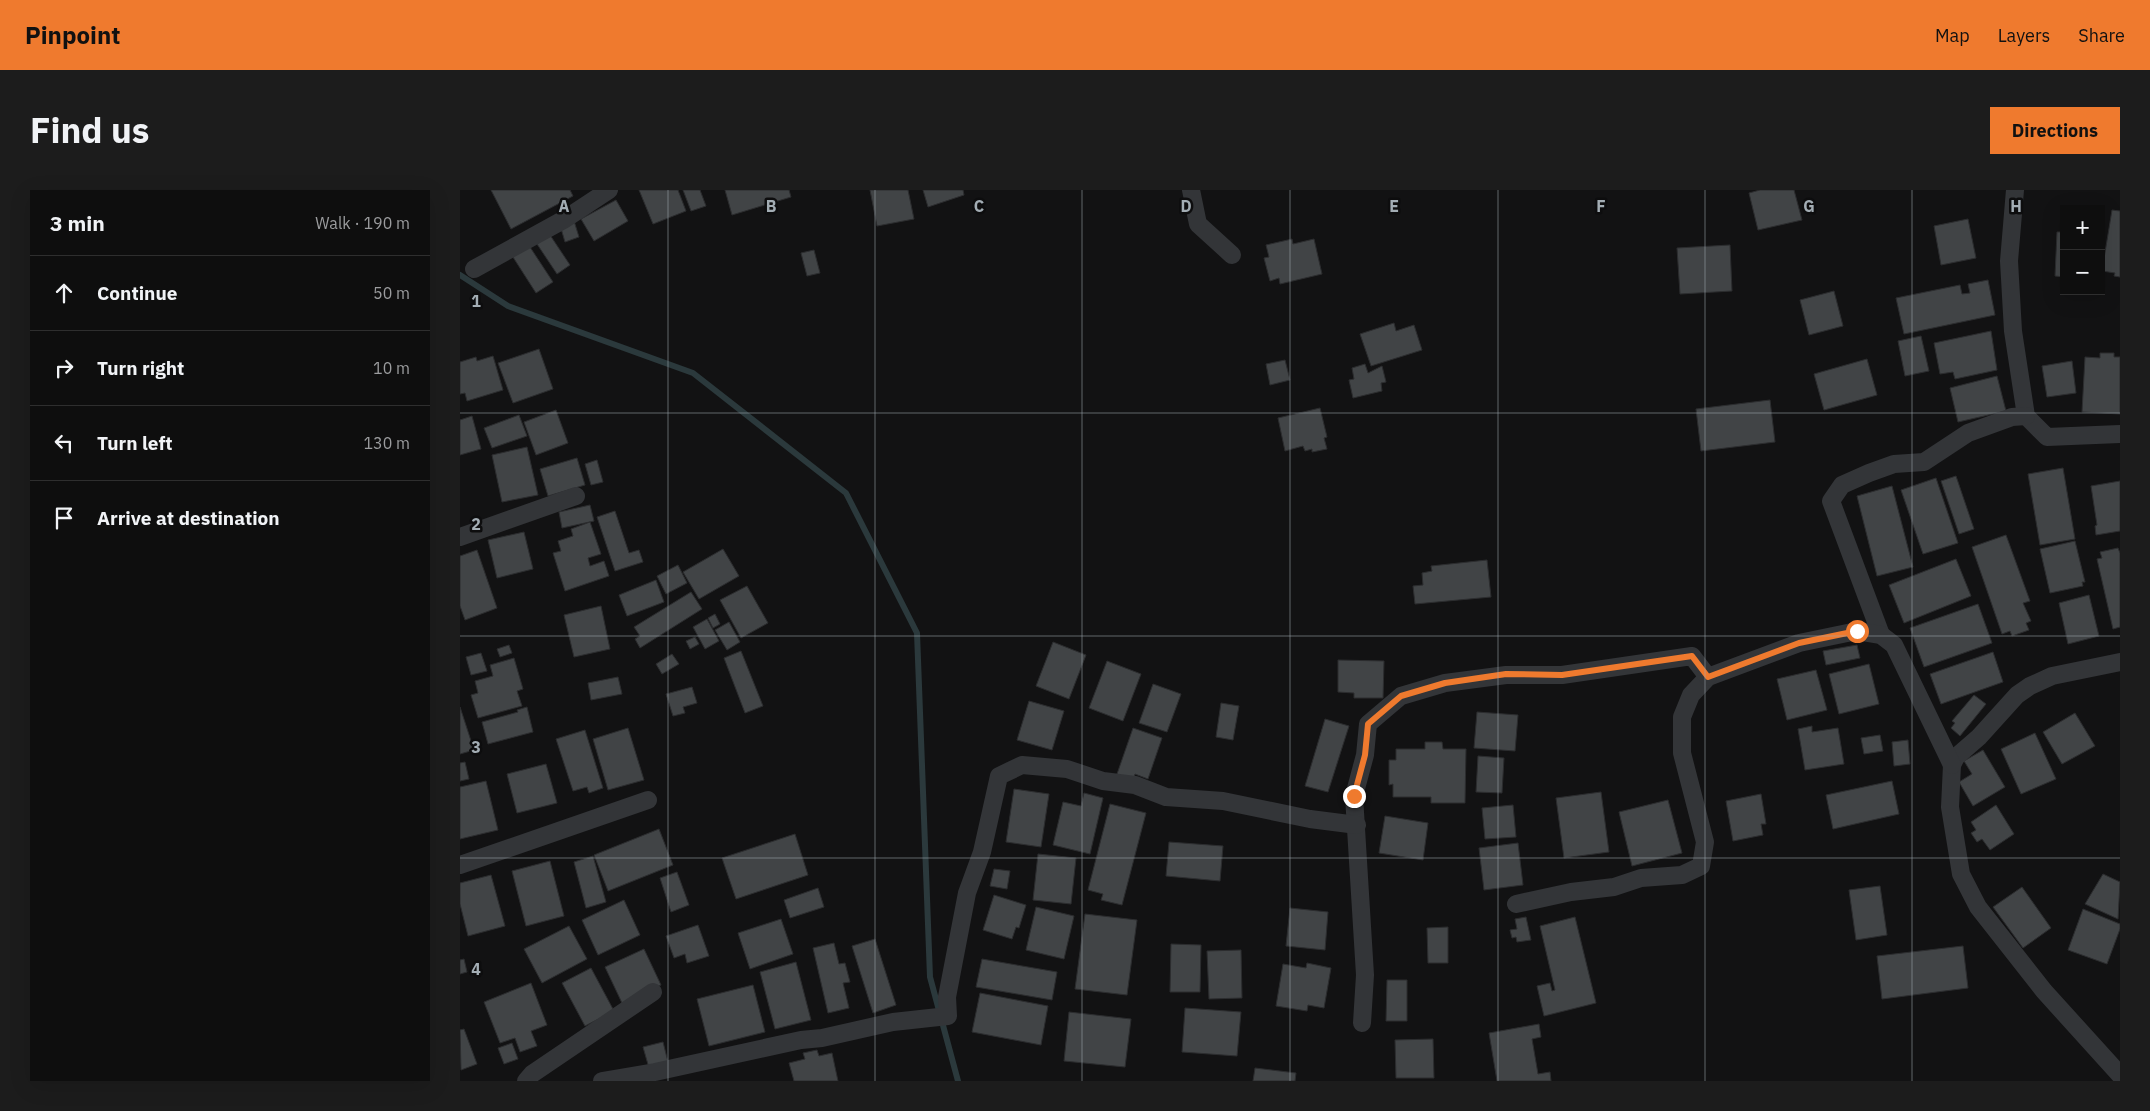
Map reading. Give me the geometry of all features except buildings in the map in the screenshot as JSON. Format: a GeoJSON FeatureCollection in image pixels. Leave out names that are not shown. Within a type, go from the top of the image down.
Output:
{"type":"FeatureCollection","features":[{"type":"Feature","properties":{"kind":"street"},"geometry":{"type":"LineString","coordinates":[[474,269],[565,219],[609,190]]}},
{"type":"Feature","properties":{"kind":"street"},"geometry":{"type":"LineString","coordinates":[[1192,190],[1198,224],[1232,255]]}},
{"type":"Feature","properties":{"kind":"street"},"geometry":{"type":"LineString","coordinates":[[2015,190],[2009,261],[2014,331],[2026,416],[2047,438],[2120,434]]}},
{"type":"Feature","properties":{"kind":"street"},"geometry":{"type":"LineString","coordinates":[[1881,635],[1831,501],[1842,485],[1894,464],[1924,462],[1968,433],[2012,417],[2026,416]]}},
{"type":"Feature","properties":{"kind":"street"},"geometry":{"type":"LineString","coordinates":[[460,537],[576,496]]}},
{"type":"Feature","properties":{"kind":"street"},"geometry":{"type":"LineString","coordinates":[[1516,904],[1571,892],[1614,887],[1641,878],[1682,875],[1701,866],[1705,842],[1682,753],[1682,718],[1692,695],[1708,677],[1799,643],[1857,631],[1881,635],[1894,645],[1952,765]]}},
{"type":"Feature","properties":{"kind":"street"},"geometry":{"type":"LineString","coordinates":[[1362,1023],[1365,975],[1354,796],[1365,755],[1368,724],[1401,696],[1445,683],[1506,674],[1562,675],[1692,656],[1708,677]]}},
{"type":"Feature","properties":{"kind":"street"},"geometry":{"type":"LineString","coordinates":[[2120,662],[2052,676],[2030,686],[2017,695],[1980,737],[1956,757],[1952,765],[1950,807],[1957,859],[1961,874],[1978,906],[2044,991],[2120,1075]]}},
{"type":"Feature","properties":{"kind":"street"},"geometry":{"type":"LineString","coordinates":[[602,1081],[655,1072],[893,1022],[948,1016],[947,997],[967,893],[982,852],[999,776],[1022,765],[1068,769],[1103,781],[1135,786],[1166,797],[1223,801],[1310,819],[1356,825]]}},
{"type":"Feature","properties":{"kind":"street"},"geometry":{"type":"LineString","coordinates":[[460,866],[648,800]]}},
{"type":"Feature","properties":{"kind":"street"},"geometry":{"type":"LineString","coordinates":[[526,1081],[532,1074],[653,992]]}},
{"type":"Feature","properties":{"kind":"waterway"},"geometry":{"type":"LineString","coordinates":[[460,275],[508,306],[693,373],[846,493],[917,633],[930,977],[958,1081]]}},
{"type":"Feature","properties":{"kind":"route"},"geometry":{"type":"LineString","coordinates":[[1354,796],[1365,755],[1368,724],[1401,696],[1445,683],[1506,674],[1562,675],[1692,656],[1708,677],[1799,643],[1857,631]]}}]}
